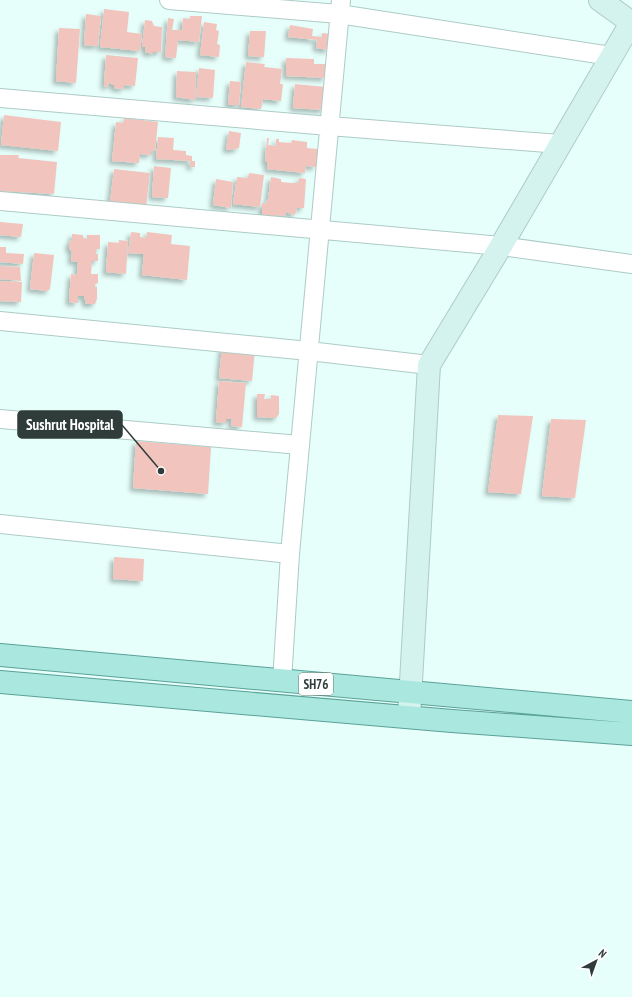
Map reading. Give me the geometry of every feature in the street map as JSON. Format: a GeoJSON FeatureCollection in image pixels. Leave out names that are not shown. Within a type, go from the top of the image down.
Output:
{"type":"FeatureCollection","features":[{"type":"Feature","properties":{"kind":"main road","name":"SH76"},"geometry":{"type":"LineString","coordinates":[[0,655],[632,712]]}},
{"type":"Feature","properties":{"kind":"main road","name":"SH76"},"geometry":{"type":"LineString","coordinates":[[0,682],[408,717],[632,734]]}},
{"type":"Feature","properties":{"kind":"street"},"geometry":{"type":"LineString","coordinates":[[169,0],[340,7],[612,56]]}},
{"type":"Feature","properties":{"kind":"street"},"geometry":{"type":"LineString","coordinates":[[408,717],[411,692],[429,365],[632,23],[600,0]]}},
{"type":"Feature","properties":{"kind":"street"},"geometry":{"type":"LineString","coordinates":[[282,681],[290,554],[340,7]]}},
{"type":"Feature","properties":{"kind":"street"},"geometry":{"type":"LineString","coordinates":[[0,98],[560,144]]}},
{"type":"Feature","properties":{"kind":"street"},"geometry":{"type":"LineString","coordinates":[[0,201],[501,246],[632,264]]}},
{"type":"Feature","properties":{"kind":"street"},"geometry":{"type":"LineString","coordinates":[[0,321],[309,351],[429,365]]}},
{"type":"Feature","properties":{"kind":"street"},"geometry":{"type":"LineString","coordinates":[[0,419],[300,445]]}},
{"type":"Feature","properties":{"kind":"street"},"geometry":{"type":"LineString","coordinates":[[0,524],[290,554]]}},
{"type":"Feature","properties":{"kind":"building"},"geometry":{"type":"Polygon","coordinates":[[[104,9],[129,12],[127,32],[142,34],[140,51],[100,47],[104,9]]]}},
{"type":"Feature","properties":{"kind":"building"},"geometry":{"type":"Polygon","coordinates":[[[86,14],[101,16],[98,46],[84,45],[86,14]]]}},
{"type":"Feature","properties":{"kind":"building"},"geometry":{"type":"Polygon","coordinates":[[[190,16],[202,16],[199,42],[178,40],[176,58],[165,57],[168,18],[174,19],[172,30],[182,30],[183,18],[190,19],[190,16]]]}},
{"type":"Feature","properties":{"kind":"building"},"geometry":{"type":"Polygon","coordinates":[[[145,20],[152,21],[154,26],[162,27],[161,52],[153,52],[153,54],[145,52],[146,47],[142,47],[145,20]]]}},
{"type":"Feature","properties":{"kind":"building"},"geometry":{"type":"Polygon","coordinates":[[[204,22],[217,24],[216,30],[219,31],[217,44],[220,45],[219,57],[200,55],[204,22]]]}},
{"type":"Feature","properties":{"kind":"building"},"geometry":{"type":"Polygon","coordinates":[[[290,25],[313,29],[312,36],[322,37],[322,33],[331,34],[329,50],[316,48],[317,40],[288,37],[290,25]]]}},
{"type":"Feature","properties":{"kind":"building"},"geometry":{"type":"Polygon","coordinates":[[[59,28],[80,29],[76,83],[56,81],[59,28]]]}},
{"type":"Feature","properties":{"kind":"building"},"geometry":{"type":"Polygon","coordinates":[[[250,31],[266,31],[264,57],[248,56],[250,31]]]}},
{"type":"Feature","properties":{"kind":"building"},"geometry":{"type":"Polygon","coordinates":[[[106,55],[138,58],[135,86],[124,85],[124,89],[114,88],[114,85],[109,83],[109,87],[104,86],[106,55]]]}},
{"type":"Feature","properties":{"kind":"building"},"geometry":{"type":"Polygon","coordinates":[[[286,58],[314,59],[314,64],[326,64],[326,78],[286,76],[286,58]]]}},
{"type":"Feature","properties":{"kind":"building"},"geometry":{"type":"Polygon","coordinates":[[[246,62],[265,64],[264,67],[282,69],[280,84],[283,84],[281,101],[263,99],[261,109],[241,107],[246,62]]]}},
{"type":"Feature","properties":{"kind":"building"},"geometry":{"type":"Polygon","coordinates":[[[199,68],[215,70],[213,98],[196,97],[199,68]]]}},
{"type":"Feature","properties":{"kind":"building"},"geometry":{"type":"Polygon","coordinates":[[[177,71],[196,72],[195,100],[176,97],[177,71]]]}},
{"type":"Feature","properties":{"kind":"building"},"geometry":{"type":"Polygon","coordinates":[[[230,81],[241,82],[239,105],[228,105],[230,81]]]}},
{"type":"Feature","properties":{"kind":"building"},"geometry":{"type":"Polygon","coordinates":[[[295,84],[326,87],[324,110],[293,108],[295,84]]]}},
{"type":"Feature","properties":{"kind":"building"},"geometry":{"type":"Polygon","coordinates":[[[4,115],[61,122],[58,151],[1,145],[4,115]]]}},
{"type":"Feature","properties":{"kind":"building"},"geometry":{"type":"Polygon","coordinates":[[[124,118],[158,122],[155,151],[151,151],[151,155],[140,154],[139,163],[112,161],[116,122],[123,123],[124,118]]]}},
{"type":"Feature","properties":{"kind":"building"},"geometry":{"type":"Polygon","coordinates":[[[229,131],[241,133],[239,148],[232,150],[226,149],[229,131]]]}},
{"type":"Feature","properties":{"kind":"building"},"geometry":{"type":"Polygon","coordinates":[[[158,137],[174,138],[173,150],[186,151],[186,155],[192,156],[192,161],[195,161],[195,167],[190,167],[190,161],[156,159],[158,137]]]}},
{"type":"Feature","properties":{"kind":"building"},"geometry":{"type":"Polygon","coordinates":[[[267,138],[269,138],[268,145],[276,146],[276,139],[279,139],[279,142],[291,143],[292,140],[307,142],[307,148],[318,149],[316,167],[306,166],[305,173],[267,169],[268,162],[265,162],[267,138]]]}},
{"type":"Feature","properties":{"kind":"building"},"geometry":{"type":"Polygon","coordinates":[[[0,155],[19,155],[18,158],[57,162],[54,194],[0,191],[0,155]]]}},
{"type":"Feature","properties":{"kind":"building"},"geometry":{"type":"Polygon","coordinates":[[[154,166],[171,168],[168,198],[152,197],[154,166]]]}},
{"type":"Feature","properties":{"kind":"building"},"geometry":{"type":"Polygon","coordinates":[[[114,169],[150,173],[146,207],[110,202],[114,169]]]}},
{"type":"Feature","properties":{"kind":"building"},"geometry":{"type":"Polygon","coordinates":[[[249,173],[264,175],[260,207],[233,204],[237,177],[248,178],[249,173]]]}},
{"type":"Feature","properties":{"kind":"building"},"geometry":{"type":"Polygon","coordinates":[[[271,177],[281,179],[281,182],[292,183],[298,183],[299,178],[306,179],[304,208],[297,208],[295,215],[285,212],[286,216],[277,215],[277,218],[262,215],[262,203],[265,204],[268,199],[271,177]]]}},
{"type":"Feature","properties":{"kind":"building"},"geometry":{"type":"Polygon","coordinates":[[[216,179],[233,182],[231,208],[213,205],[216,179]]]}},
{"type":"Feature","properties":{"kind":"building"},"geometry":{"type":"Polygon","coordinates":[[[0,222],[23,224],[21,237],[0,235],[0,222]]]}},
{"type":"Feature","properties":{"kind":"building"},"geometry":{"type":"Polygon","coordinates":[[[131,232],[140,233],[140,237],[146,238],[147,232],[172,235],[171,244],[190,246],[187,280],[142,275],[144,254],[128,253],[131,232]]]}},
{"type":"Feature","properties":{"kind":"building"},"geometry":{"type":"Polygon","coordinates":[[[72,234],[83,235],[83,238],[87,239],[87,235],[100,235],[100,249],[96,249],[98,261],[92,261],[91,274],[98,274],[98,283],[95,284],[95,287],[97,287],[97,299],[95,304],[86,304],[84,296],[78,296],[78,303],[69,302],[71,274],[77,275],[78,262],[71,261],[72,252],[69,248],[69,242],[72,240],[72,234]]]}},
{"type":"Feature","properties":{"kind":"building"},"geometry":{"type":"Polygon","coordinates":[[[119,240],[128,241],[126,274],[106,272],[108,242],[119,243],[119,240]]]}},
{"type":"Feature","properties":{"kind":"building"},"geometry":{"type":"Polygon","coordinates":[[[0,247],[6,247],[6,253],[24,254],[23,264],[0,262],[0,247]]]}},
{"type":"Feature","properties":{"kind":"building"},"geometry":{"type":"Polygon","coordinates":[[[34,253],[54,255],[50,289],[47,291],[30,289],[34,253]]]}},
{"type":"Feature","properties":{"kind":"building"},"geometry":{"type":"Polygon","coordinates":[[[0,266],[20,267],[21,281],[0,279],[0,266]]]}},
{"type":"Feature","properties":{"kind":"building"},"geometry":{"type":"Polygon","coordinates":[[[0,281],[22,282],[21,302],[0,301],[0,281]]]}},
{"type":"Feature","properties":{"kind":"building"},"geometry":{"type":"Polygon","coordinates":[[[222,347],[255,350],[252,381],[219,378],[222,347]]]}},
{"type":"Feature","properties":{"kind":"building"},"geometry":{"type":"Polygon","coordinates":[[[219,381],[246,383],[242,427],[231,426],[232,419],[226,419],[226,423],[216,422],[219,381]]]}},
{"type":"Feature","properties":{"kind":"building"},"geometry":{"type":"Polygon","coordinates":[[[257,394],[265,394],[264,399],[271,399],[271,395],[279,396],[279,414],[276,418],[257,417],[257,394]]]}},
{"type":"Feature","properties":{"kind":"building"},"geometry":{"type":"Polygon","coordinates":[[[498,415],[533,416],[521,494],[488,492],[498,415]]]}},
{"type":"Feature","properties":{"kind":"building"},"geometry":{"type":"Polygon","coordinates":[[[551,419],[586,420],[575,498],[542,496],[551,419]]]}},
{"type":"Feature","properties":{"kind":"building"},"geometry":{"type":"Polygon","coordinates":[[[136,441],[211,447],[208,494],[133,488],[136,441]]]}},
{"type":"Feature","properties":{"kind":"building"},"geometry":{"type":"Polygon","coordinates":[[[114,557],[144,559],[143,581],[113,579],[114,557]]]}},
{"type":"Feature","properties":{"kind":"place","name":"Sushrut Hospital"},"geometry":{"type":"Point","coordinates":[161,471]}}]}
